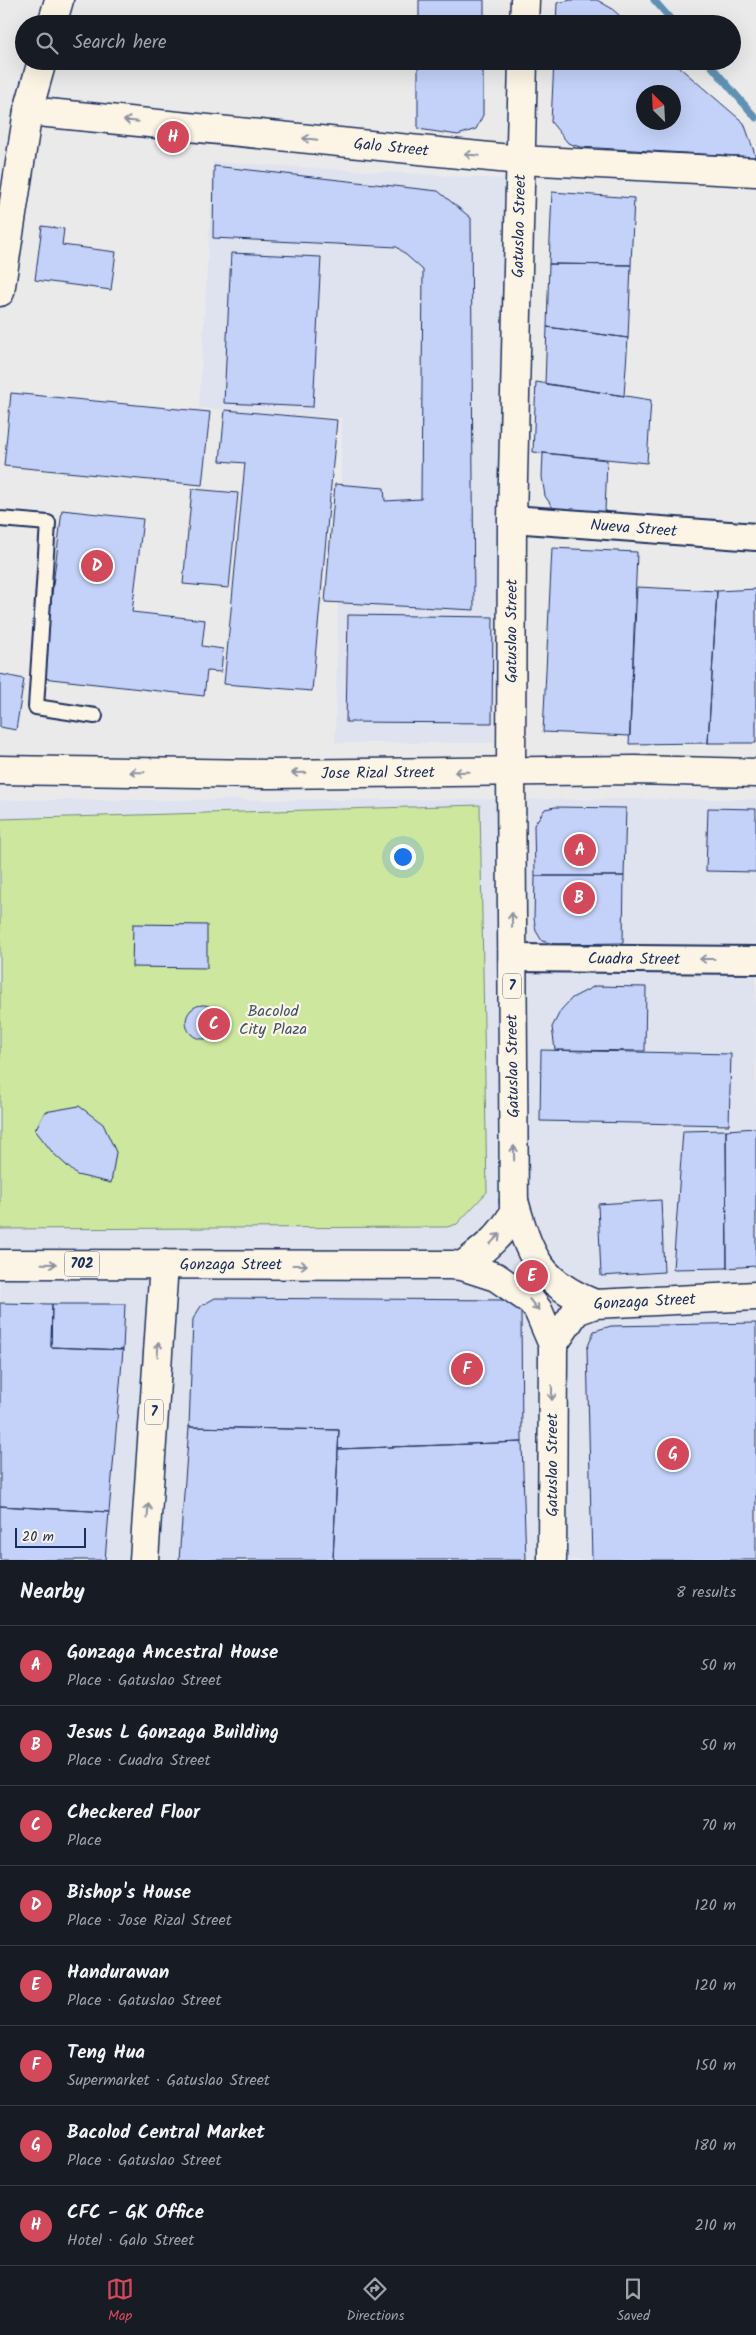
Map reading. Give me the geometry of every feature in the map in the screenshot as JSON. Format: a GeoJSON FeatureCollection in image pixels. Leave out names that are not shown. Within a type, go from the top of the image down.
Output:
{"type":"FeatureCollection","features":[{"type":"Feature","properties":{"kind":"main road"},"geometry":{"type":"LineString","coordinates":[[55,15],[59,0]]}},
{"type":"Feature","properties":{"kind":"main road"},"geometry":{"type":"LineString","coordinates":[[524,15],[525,0]]}},
{"type":"Feature","properties":{"kind":"main road"},"geometry":{"type":"LineString","coordinates":[[0,292],[28,111],[39,70]]}},
{"type":"Feature","properties":{"kind":"main road","name":"Gatuslao Street"},"geometry":{"type":"LineString","coordinates":[[462,1266],[492,1243],[507,1226],[514,1212],[510,771],[512,519],[524,70]]}},
{"type":"Feature","properties":{"kind":"main road","name":"Galo Street"},"geometry":{"type":"LineString","coordinates":[[28,111],[520,160],[756,172]]}},
{"type":"Feature","properties":{"kind":"main road","name":"Jose Rizal Street"},"geometry":{"type":"LineString","coordinates":[[0,770],[270,774],[635,770],[756,773]]}},
{"type":"Feature","properties":{"kind":"main road","name":"Gatuslao Street"},"geometry":{"type":"LineString","coordinates":[[514,1201],[529,1245],[544,1272],[568,1292],[595,1304]]}},
{"type":"Feature","properties":{"kind":"main road","name":"Gonzaga Street"},"geometry":{"type":"LineString","coordinates":[[0,1264],[451,1264],[462,1266]]}},
{"type":"Feature","properties":{"kind":"main road","name":"7"},"geometry":{"type":"LineString","coordinates":[[144,1560],[164,1264]]}},
{"type":"Feature","properties":{"kind":"main road","name":"Gatuslao Street"},"geometry":{"type":"LineString","coordinates":[[462,1266],[496,1277],[527,1297],[538,1310],[553,1345],[552,1560]]}},
{"type":"Feature","properties":{"kind":"main road","name":"Gonzaga Street"},"geometry":{"type":"LineString","coordinates":[[553,1345],[576,1311],[595,1304],[756,1296]]}},
{"type":"Feature","properties":{"kind":"street","name":"Nueva Street"},"geometry":{"type":"LineString","coordinates":[[512,519],[756,537]]}},
{"type":"Feature","properties":{"kind":"street","name":"Cuadra Street"},"geometry":{"type":"LineString","coordinates":[[512,958],[756,960]]}},
{"type":"Feature","properties":{"kind":"lane"},"geometry":{"type":"LineString","coordinates":[[0,519],[48,523],[36,707],[95,716]]}},
{"type":"Feature","properties":{"kind":"shaded area"},"geometry":{"type":"Polygon","coordinates":[[[213,162],[505,179],[494,743],[335,743],[342,418],[199,408],[213,162]]]}},
{"type":"Feature","properties":{"kind":"shaded area"},"geometry":{"type":"Polygon","coordinates":[[[756,799],[756,1560],[0,1560],[0,800],[756,799]]]}},
{"type":"Feature","properties":{"kind":"green space","name":"Bacolod City Plaza"},"geometry":{"type":"Polygon","coordinates":[[[480,805],[487,1192],[457,1224],[447,1227],[0,1229],[0,819],[480,805]]]}},
{"type":"Feature","properties":{"kind":"building"},"geometry":{"type":"Polygon","coordinates":[[[419,0],[484,0],[484,15],[419,15],[419,0]]]}},
{"type":"Feature","properties":{"kind":"building"},"geometry":{"type":"Polygon","coordinates":[[[571,0],[597,0],[619,15],[556,15],[557,3],[571,0]]]}},
{"type":"Feature","properties":{"kind":"building"},"geometry":{"type":"Polygon","coordinates":[[[418,70],[483,70],[483,115],[476,129],[458,135],[418,129],[418,70]]]}},
{"type":"Feature","properties":{"kind":"building"},"geometry":{"type":"Polygon","coordinates":[[[554,70],[682,70],[744,123],[756,157],[580,147],[568,143],[551,122],[554,70]]]}},
{"type":"Feature","properties":{"kind":"building"},"geometry":{"type":"Polygon","coordinates":[[[214,166],[438,191],[471,218],[474,610],[325,602],[335,484],[384,488],[385,501],[421,499],[423,270],[397,247],[213,238],[214,166]]]}},
{"type":"Feature","properties":{"kind":"building"},"geometry":{"type":"Polygon","coordinates":[[[552,192],[634,198],[631,265],[549,264],[552,192]]]}},
{"type":"Feature","properties":{"kind":"building"},"geometry":{"type":"Polygon","coordinates":[[[42,226],[64,229],[62,245],[116,252],[111,290],[35,280],[42,226]]]}},
{"type":"Feature","properties":{"kind":"building"},"geometry":{"type":"Polygon","coordinates":[[[231,253],[321,257],[313,407],[224,403],[231,253]]]}},
{"type":"Feature","properties":{"kind":"building"},"geometry":{"type":"Polygon","coordinates":[[[549,264],[631,265],[628,338],[547,327],[549,264]]]}},
{"type":"Feature","properties":{"kind":"building"},"geometry":{"type":"Polygon","coordinates":[[[547,327],[628,338],[624,396],[545,384],[547,327]]]}},
{"type":"Feature","properties":{"kind":"building"},"geometry":{"type":"Polygon","coordinates":[[[536,382],[651,400],[647,463],[533,452],[536,382]]]}},
{"type":"Feature","properties":{"kind":"building"},"geometry":{"type":"Polygon","coordinates":[[[11,393],[210,412],[202,485],[4,466],[11,393]]]}},
{"type":"Feature","properties":{"kind":"building"},"geometry":{"type":"Polygon","coordinates":[[[225,410],[337,420],[312,691],[224,684],[245,463],[220,461],[225,410]]]}},
{"type":"Feature","properties":{"kind":"building"},"geometry":{"type":"Polygon","coordinates":[[[543,453],[607,460],[605,512],[553,508],[545,496],[542,477],[543,453]]]}},
{"type":"Feature","properties":{"kind":"building"},"geometry":{"type":"Polygon","coordinates":[[[192,489],[238,493],[229,588],[183,584],[192,489]]]}},
{"type":"Feature","properties":{"kind":"building"},"geometry":{"type":"Polygon","coordinates":[[[62,510],[143,519],[132,612],[205,620],[202,646],[223,649],[221,672],[207,671],[204,696],[42,678],[62,510]]]}},
{"type":"Feature","properties":{"kind":"building"},"geometry":{"type":"Polygon","coordinates":[[[552,548],[637,552],[630,736],[543,732],[552,548]]]}},
{"type":"Feature","properties":{"kind":"building"},"geometry":{"type":"Polygon","coordinates":[[[637,587],[717,591],[708,743],[629,744],[637,587]]]}},
{"type":"Feature","properties":{"kind":"building"},"geometry":{"type":"Polygon","coordinates":[[[756,589],[756,743],[708,743],[717,591],[756,589]]]}},
{"type":"Feature","properties":{"kind":"building"},"geometry":{"type":"Polygon","coordinates":[[[348,615],[493,617],[492,723],[346,722],[348,615]]]}},
{"type":"Feature","properties":{"kind":"building"},"geometry":{"type":"Polygon","coordinates":[[[0,674],[24,679],[16,730],[0,727],[0,674]]]}},
{"type":"Feature","properties":{"kind":"building"},"geometry":{"type":"Polygon","coordinates":[[[555,807],[626,808],[624,876],[535,876],[534,825],[545,809],[555,807]]]}},
{"type":"Feature","properties":{"kind":"building"},"geometry":{"type":"Polygon","coordinates":[[[708,808],[756,809],[756,872],[706,871],[708,808]]]}},
{"type":"Feature","properties":{"kind":"building"},"geometry":{"type":"Polygon","coordinates":[[[535,876],[624,876],[623,943],[555,944],[542,941],[536,931],[534,919],[535,876]]]}},
{"type":"Feature","properties":{"kind":"building"},"geometry":{"type":"Polygon","coordinates":[[[133,924],[207,925],[207,968],[132,967],[133,924]]]}},
{"type":"Feature","properties":{"kind":"building"},"geometry":{"type":"Polygon","coordinates":[[[595,986],[646,987],[645,1051],[555,1050],[552,1027],[561,1010],[572,998],[595,986]]]}},
{"type":"Feature","properties":{"kind":"building"},"geometry":{"type":"Polygon","coordinates":[[[203,1005],[210,1006],[215,1010],[219,1015],[219,1029],[215,1034],[210,1038],[203,1039],[196,1038],[191,1034],[187,1029],[186,1022],[187,1015],[191,1010],[196,1006],[203,1005]]]}},
{"type":"Feature","properties":{"kind":"building"},"geometry":{"type":"Polygon","coordinates":[[[541,1050],[731,1054],[729,1125],[540,1121],[541,1050]]]}},
{"type":"Feature","properties":{"kind":"building"},"geometry":{"type":"Polygon","coordinates":[[[79,1106],[103,1124],[116,1152],[111,1183],[77,1175],[53,1153],[35,1130],[45,1112],[79,1106]]]}},
{"type":"Feature","properties":{"kind":"building"},"geometry":{"type":"Polygon","coordinates":[[[756,1128],[756,1266],[727,1268],[726,1130],[756,1128]]]}},
{"type":"Feature","properties":{"kind":"building"},"geometry":{"type":"Polygon","coordinates":[[[726,1130],[727,1268],[673,1269],[683,1131],[726,1130]]]}},
{"type":"Feature","properties":{"kind":"building"},"geometry":{"type":"Polygon","coordinates":[[[661,1200],[664,1272],[601,1276],[598,1204],[661,1200]]]}},
{"type":"Feature","properties":{"kind":"building"},"geometry":{"type":"Polygon","coordinates":[[[215,1298],[507,1300],[521,1312],[522,1442],[338,1449],[339,1430],[189,1427],[193,1319],[201,1306],[215,1298]]]}},
{"type":"Feature","properties":{"kind":"building"},"geometry":{"type":"Polygon","coordinates":[[[0,1303],[52,1304],[51,1347],[123,1350],[109,1512],[0,1506],[0,1303]]]}},
{"type":"Feature","properties":{"kind":"building"},"geometry":{"type":"Polygon","coordinates":[[[52,1304],[125,1304],[123,1350],[51,1347],[52,1304]]]}},
{"type":"Feature","properties":{"kind":"building"},"geometry":{"type":"Polygon","coordinates":[[[756,1323],[756,1560],[592,1560],[587,1349],[594,1331],[611,1326],[756,1323]]]}},
{"type":"Feature","properties":{"kind":"building"},"geometry":{"type":"Polygon","coordinates":[[[189,1427],[339,1430],[333,1560],[179,1560],[189,1427]]]}},
{"type":"Feature","properties":{"kind":"building"},"geometry":{"type":"Polygon","coordinates":[[[522,1442],[526,1560],[333,1560],[338,1449],[522,1442]]]}},
{"type":"Feature","properties":{"kind":"building"},"geometry":{"type":"Polygon","coordinates":[[[0,1506],[109,1512],[105,1560],[0,1560],[0,1506]]]}},
{"type":"Feature","properties":{"kind":"waterway"},"geometry":{"type":"LineString","coordinates":[[654,0],[667,15]]}},
{"type":"Feature","properties":{"kind":"waterway"},"geometry":{"type":"LineString","coordinates":[[715,70],[756,118]]}},
{"type":"Feature","properties":{"kind":"place","name":"CFC - GK Office"},"geometry":{"type":"Point","coordinates":[173,137]}},
{"type":"Feature","properties":{"kind":"place","name":"Bishop's House"},"geometry":{"type":"Point","coordinates":[97,566]}},
{"type":"Feature","properties":{"kind":"place","name":"Gonzaga Ancestral House"},"geometry":{"type":"Point","coordinates":[580,850]}},
{"type":"Feature","properties":{"kind":"place","name":"Jesus L Gonzaga Building"},"geometry":{"type":"Point","coordinates":[579,898]}},
{"type":"Feature","properties":{"kind":"place","name":"Checkered Floor"},"geometry":{"type":"Point","coordinates":[214,1024]}},
{"type":"Feature","properties":{"kind":"place","name":"Handurawan"},"geometry":{"type":"Point","coordinates":[532,1276]}},
{"type":"Feature","properties":{"kind":"place","name":"Teng Hua"},"geometry":{"type":"Point","coordinates":[467,1369]}},
{"type":"Feature","properties":{"kind":"place","name":"Bacolod Central Market"},"geometry":{"type":"Point","coordinates":[673,1454]}}]}
